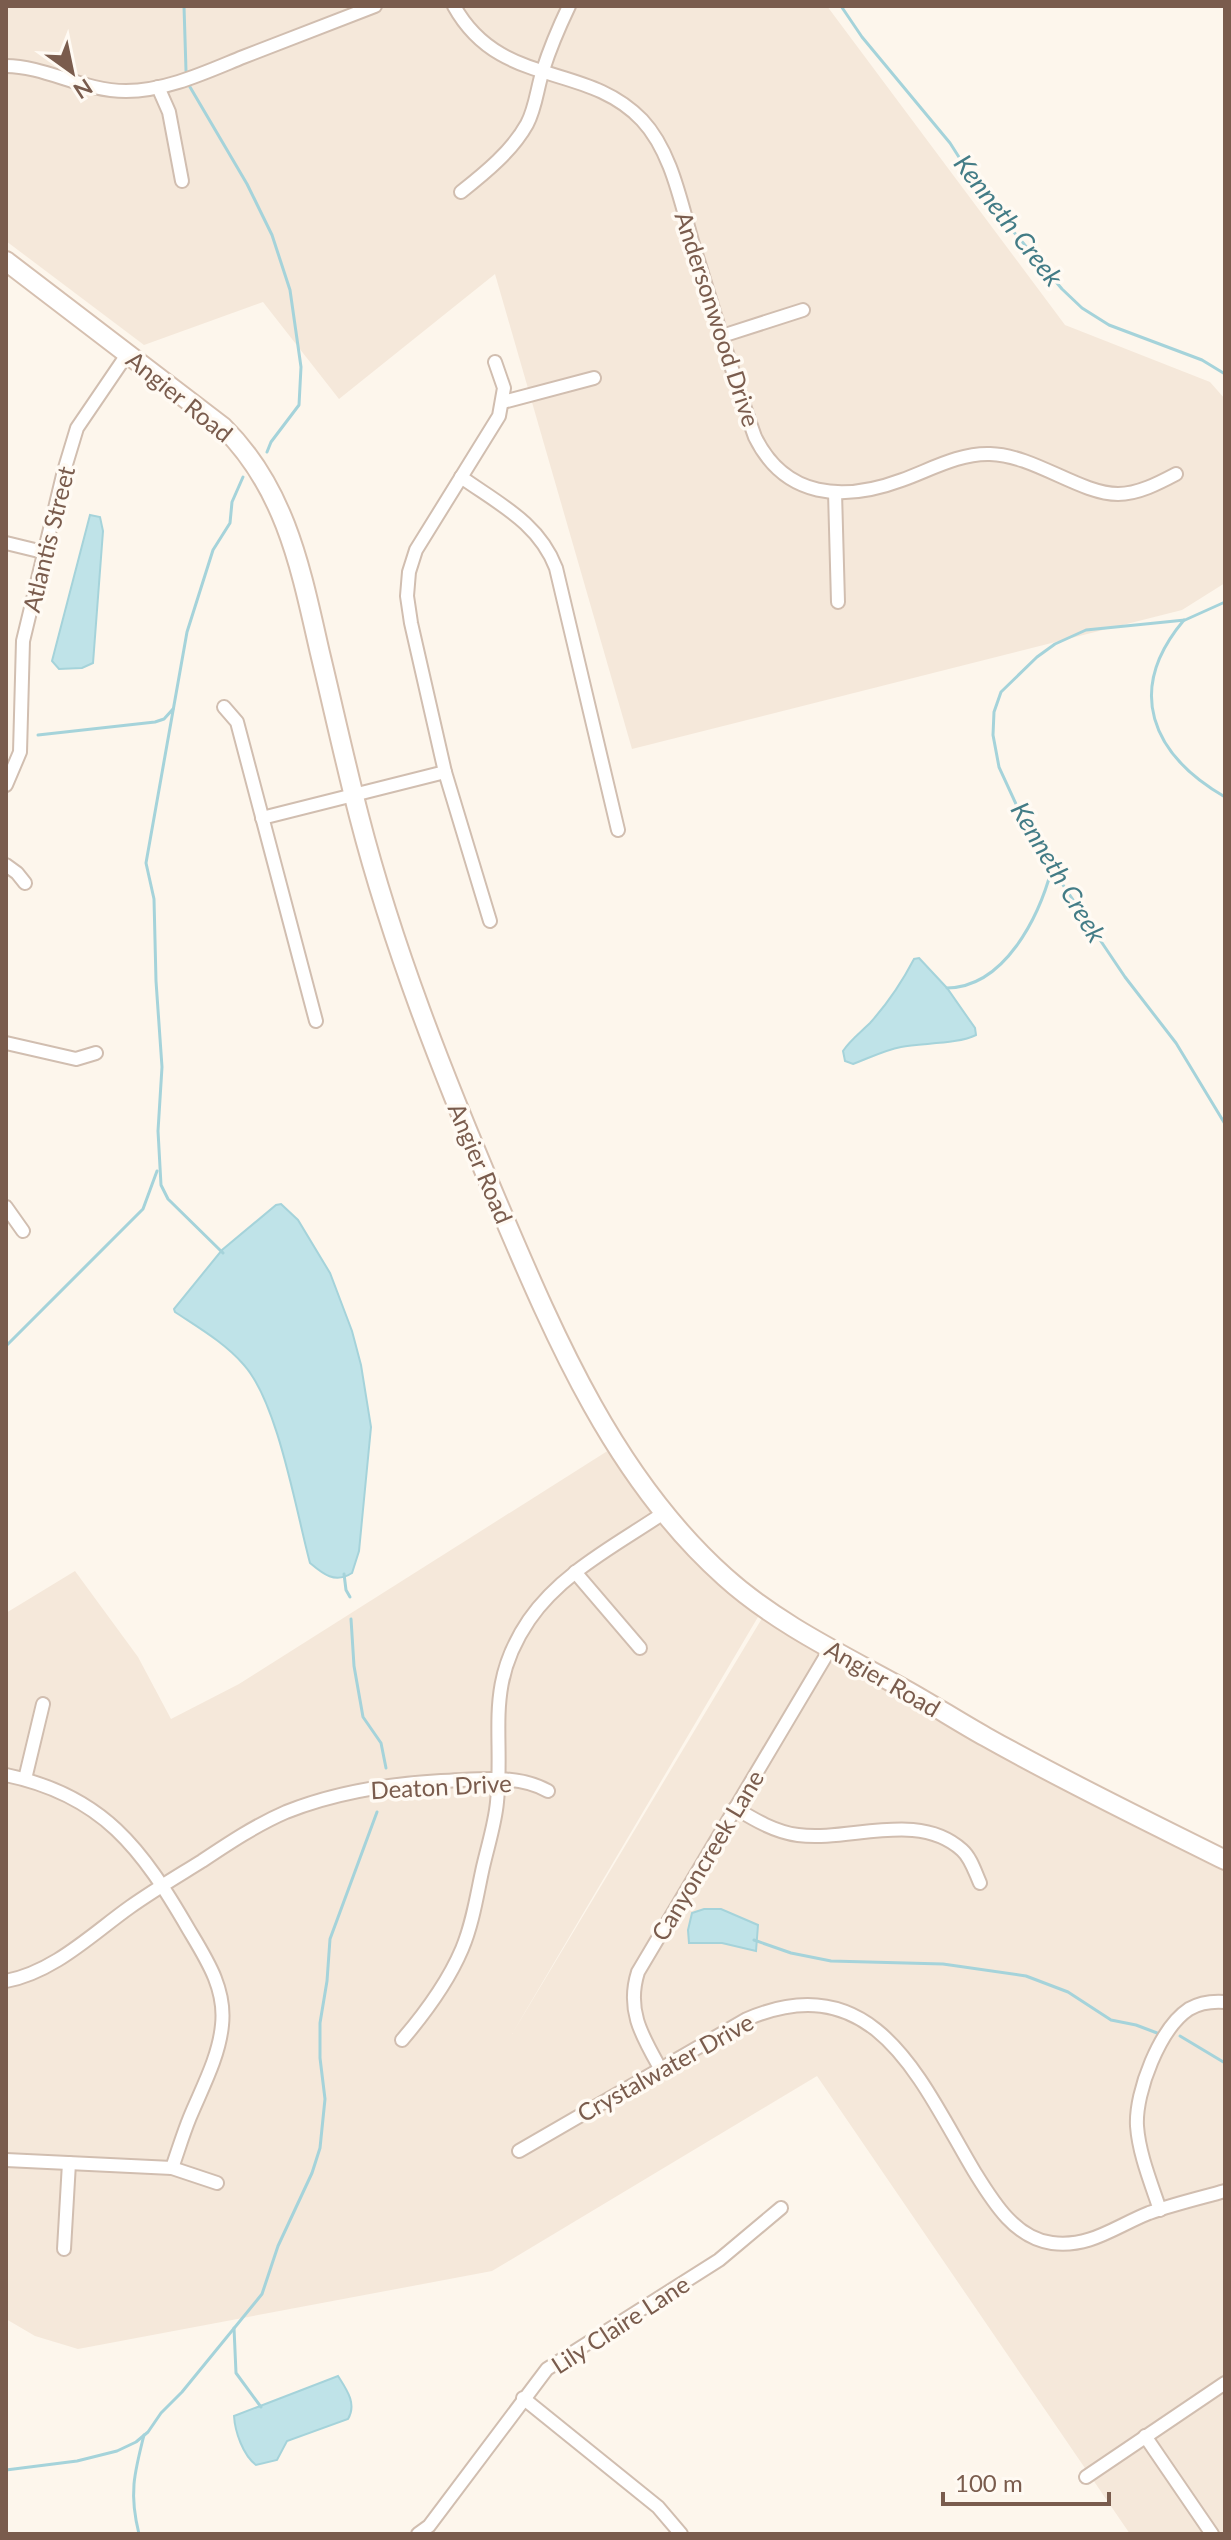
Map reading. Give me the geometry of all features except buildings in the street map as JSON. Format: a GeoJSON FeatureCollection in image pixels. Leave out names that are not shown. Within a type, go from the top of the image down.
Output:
{"type":"FeatureCollection","features":[{"type":"Feature","properties":{"kind":"street"},"geometry":{"type":"LineString","coordinates":[[6,66],[108,90],[158,87],[375,6]]}},
{"type":"Feature","properties":{"kind":"street","name":"Andersonwood Drive"},"geometry":{"type":"LineString","coordinates":[[454,6],[464,24],[504,58],[615,99],[640,118],[654,136],[682,205],[755,437],[772,465],[786,478],[811,489],[835,492],[878,488],[955,459],[991,454],[1033,464],[1099,491],[1113,493],[1152,486],[1176,474]]}},
{"type":"Feature","properties":{"kind":"street"},"geometry":{"type":"LineString","coordinates":[[461,192],[516,139],[532,111],[541,73],[569,6]]}},
{"type":"Feature","properties":{"kind":"street"},"geometry":{"type":"LineString","coordinates":[[158,87],[169,112],[182,181]]}},
{"type":"Feature","properties":{"kind":"street","name":"Angier Road"},"geometry":{"type":"LineString","coordinates":[[6,261],[223,427],[250,457],[274,495],[300,566],[374,875],[410,986],[450,1091],[519,1251],[599,1420],[665,1512],[736,1587],[830,1649],[987,1738],[1225,1860]]}},
{"type":"Feature","properties":{"kind":"street"},"geometry":{"type":"LineString","coordinates":[[722,336],[803,310]]}},
{"type":"Feature","properties":{"kind":"street","name":"Atlantis Street"},"geometry":{"type":"LineString","coordinates":[[6,785],[20,752],[23,641],[43,552],[77,428],[128,353]]}},
{"type":"Feature","properties":{"kind":"street"},"geometry":{"type":"LineString","coordinates":[[490,921],[445,772],[407,596],[409,572],[416,550],[499,416],[504,388],[495,362]]}},
{"type":"Feature","properties":{"kind":"street"},"geometry":{"type":"LineString","coordinates":[[503,402],[594,378]]}},
{"type":"Feature","properties":{"kind":"street"},"geometry":{"type":"LineString","coordinates":[[461,477],[536,531],[549,549],[618,830]]}},
{"type":"Feature","properties":{"kind":"street"},"geometry":{"type":"LineString","coordinates":[[835,492],[838,602]]}},
{"type":"Feature","properties":{"kind":"street"},"geometry":{"type":"LineString","coordinates":[[6,543],[43,552]]}},
{"type":"Feature","properties":{"kind":"street"},"geometry":{"type":"LineString","coordinates":[[224,707],[237,722],[316,1021]]}},
{"type":"Feature","properties":{"kind":"street"},"geometry":{"type":"LineString","coordinates":[[262,818],[445,772]]}},
{"type":"Feature","properties":{"kind":"street"},"geometry":{"type":"LineString","coordinates":[[6,865],[25,883]]}},
{"type":"Feature","properties":{"kind":"street"},"geometry":{"type":"LineString","coordinates":[[6,1043],[76,1059],[96,1053]]}},
{"type":"Feature","properties":{"kind":"street"},"geometry":{"type":"LineString","coordinates":[[6,1207],[23,1231]]}},
{"type":"Feature","properties":{"kind":"street"},"geometry":{"type":"LineString","coordinates":[[402,2040],[423,2016],[463,1946],[494,1820],[497,1712],[508,1660],[520,1635],[536,1610],[562,1582],[665,1512]]}},
{"type":"Feature","properties":{"kind":"street"},"geometry":{"type":"LineString","coordinates":[[575,1572],[640,1648]]}},
{"type":"Feature","properties":{"kind":"street","name":"Canyoncreek Lane"},"geometry":{"type":"LineString","coordinates":[[660,2068],[636,2025],[633,1986],[643,1962],[830,1649]]}},
{"type":"Feature","properties":{"kind":"street"},"geometry":{"type":"LineString","coordinates":[[25,1779],[43,1704]]}},
{"type":"Feature","properties":{"kind":"street"},"geometry":{"type":"LineString","coordinates":[[6,1775],[69,1796],[112,1825],[143,1857],[163,1886],[218,1982],[222,2007],[219,2039],[172,2168]]}},
{"type":"Feature","properties":{"kind":"street","name":"Deaton Drive"},"geometry":{"type":"LineString","coordinates":[[6,1981],[25,1976],[53,1962],[163,1886],[265,1822],[312,1804],[390,1784],[497,1779],[534,1783],[548,1791]]}},
{"type":"Feature","properties":{"kind":"street"},"geometry":{"type":"LineString","coordinates":[[735,1808],[763,1824],[796,1835],[824,1836],[888,1830],[933,1835],[963,1851],[980,1883]]}},
{"type":"Feature","properties":{"kind":"street"},"geometry":{"type":"LineString","coordinates":[[1160,2210],[1138,2138],[1137,2114],[1141,2092],[1161,2043],[1177,2020],[1200,2004],[1225,2002]]}},
{"type":"Feature","properties":{"kind":"street","name":"Crystalwater Drive"},"geometry":{"type":"LineString","coordinates":[[519,2151],[747,2019],[768,2010],[796,2006],[829,2008],[868,2024],[902,2053],[991,2200],[1028,2234],[1051,2243],[1086,2242],[1160,2210],[1225,2191]]}},
{"type":"Feature","properties":{"kind":"street"},"geometry":{"type":"LineString","coordinates":[[6,2160],[172,2168],[217,2183]]}},
{"type":"Feature","properties":{"kind":"street"},"geometry":{"type":"LineString","coordinates":[[64,2249],[69,2163]]}},
{"type":"Feature","properties":{"kind":"street","name":"Lily Claire Lane"},"geometry":{"type":"LineString","coordinates":[[418,2534],[429,2526],[547,2369],[719,2260],[781,2208]]}},
{"type":"Feature","properties":{"kind":"street"},"geometry":{"type":"LineString","coordinates":[[1086,2477],[1225,2383]]}},
{"type":"Feature","properties":{"kind":"street"},"geometry":{"type":"LineString","coordinates":[[523,2398],[658,2507],[681,2534]]}},
{"type":"Feature","properties":{"kind":"street"},"geometry":{"type":"LineString","coordinates":[[1145,2436],[1212,2534]]}},
{"type":"Feature","properties":{"kind":"shaded area"},"geometry":{"type":"Polygon","coordinates":[[[6,6],[827,6],[1065,325],[1210,382],[1225,399],[1225,583],[1182,610],[632,749],[495,274],[339,399],[263,302],[144,345],[6,241],[6,6]]]}},
{"type":"Feature","properties":{"kind":"shaded area"},"geometry":{"type":"Polygon","coordinates":[[[609,1450],[765,1605],[512,2034],[767,1610],[1225,1860],[1225,2534],[1130,2534],[817,2076],[492,2271],[78,2349],[35,2336],[6,2319],[6,1613],[75,1571],[138,1657],[171,1719],[239,1684],[609,1450]]]}},
{"type":"Feature","properties":{"kind":"water"},"geometry":{"type":"Polygon","coordinates":[[[90,515],[100,517],[103,531],[93,663],[82,668],[59,669],[52,661],[90,515]]]}},
{"type":"Feature","properties":{"kind":"water"},"geometry":{"type":"Polygon","coordinates":[[[919,958],[947,988],[975,1028],[976,1035],[960,1040],[895,1048],[853,1064],[845,1061],[843,1051],[877,1015],[914,959],[919,958]]]}},
{"type":"Feature","properties":{"kind":"water"},"geometry":{"type":"Polygon","coordinates":[[[281,1204],[298,1220],[330,1273],[352,1331],[371,1427],[359,1551],[352,1573],[340,1578],[325,1574],[310,1563],[276,1431],[256,1382],[229,1350],[174,1309],[222,1250],[281,1204]]]}},
{"type":"Feature","properties":{"kind":"water"},"geometry":{"type":"Polygon","coordinates":[[[721,1909],[758,1925],[756,1951],[722,1943],[689,1943],[692,1913],[721,1909]]]}},
{"type":"Feature","properties":{"kind":"water"},"geometry":{"type":"Polygon","coordinates":[[[338,2376],[351,2402],[348,2419],[287,2441],[277,2460],[256,2465],[251,2461],[240,2443],[234,2416],[338,2376]]]}},
{"type":"Feature","properties":{"kind":"waterway"},"geometry":{"type":"LineString","coordinates":[[184,6],[186,71]]}},
{"type":"Feature","properties":{"kind":"waterway","name":"Kenneth Creek"},"geometry":{"type":"LineString","coordinates":[[841,6],[862,37],[950,143],[985,198],[1062,289],[1082,308],[1109,325],[1202,360],[1225,374]]}},
{"type":"Feature","properties":{"kind":"waterway"},"geometry":{"type":"LineString","coordinates":[[190,87],[247,184],[272,235],[290,290],[301,367],[299,405],[267,452]]}},
{"type":"Feature","properties":{"kind":"waterway"},"geometry":{"type":"LineString","coordinates":[[223,1253],[168,1199],[161,1185],[158,1131],[162,1067],[154,899],[146,863],[187,632],[213,550],[230,523],[232,502],[243,477]]}},
{"type":"Feature","properties":{"kind":"waterway","name":"Kenneth Creek"},"geometry":{"type":"LineString","coordinates":[[1225,602],[1185,620],[1086,630],[1055,644],[1001,692],[994,712],[993,735],[999,767],[1032,839],[1125,977],[1176,1043],[1225,1124]]}},
{"type":"Feature","properties":{"kind":"waterway"},"geometry":{"type":"LineString","coordinates":[[1184,620],[1166,646],[1155,671],[1152,695],[1155,719],[1164,741],[1179,761],[1225,797]]}},
{"type":"Feature","properties":{"kind":"waterway"},"geometry":{"type":"LineString","coordinates":[[38,735],[155,722],[164,719],[173,709]]}},
{"type":"Feature","properties":{"kind":"waterway"},"geometry":{"type":"LineString","coordinates":[[947,988],[968,985],[1002,963],[1028,927],[1052,868]]}},
{"type":"Feature","properties":{"kind":"waterway"},"geometry":{"type":"LineString","coordinates":[[6,1346],[143,1209],[157,1171]]}},
{"type":"Feature","properties":{"kind":"waterway"},"geometry":{"type":"LineString","coordinates":[[344,1574],[350,1597]]}},
{"type":"Feature","properties":{"kind":"waterway"},"geometry":{"type":"LineString","coordinates":[[351,1619],[354,1666],[363,1717],[381,1743],[386,1768]]}},
{"type":"Feature","properties":{"kind":"waterway"},"geometry":{"type":"LineString","coordinates":[[6,2470],[77,2461],[117,2451],[136,2442],[148,2432],[262,2294],[278,2246],[312,2173],[320,2148],[325,2099],[320,2023],[330,1939],[377,1812]]}},
{"type":"Feature","properties":{"kind":"waterway"},"geometry":{"type":"LineString","coordinates":[[754,1940],[791,1953],[831,1961],[943,1964],[1026,1976],[1068,1992],[1111,2020],[1157,2033]]}},
{"type":"Feature","properties":{"kind":"waterway"},"geometry":{"type":"LineString","coordinates":[[1180,2036],[1225,2063]]}},
{"type":"Feature","properties":{"kind":"waterway"},"geometry":{"type":"LineString","coordinates":[[234,2328],[236,2373],[261,2407]]}},
{"type":"Feature","properties":{"kind":"waterway"},"geometry":{"type":"LineString","coordinates":[[139,2534],[134,2484],[144,2435]]}}]}
